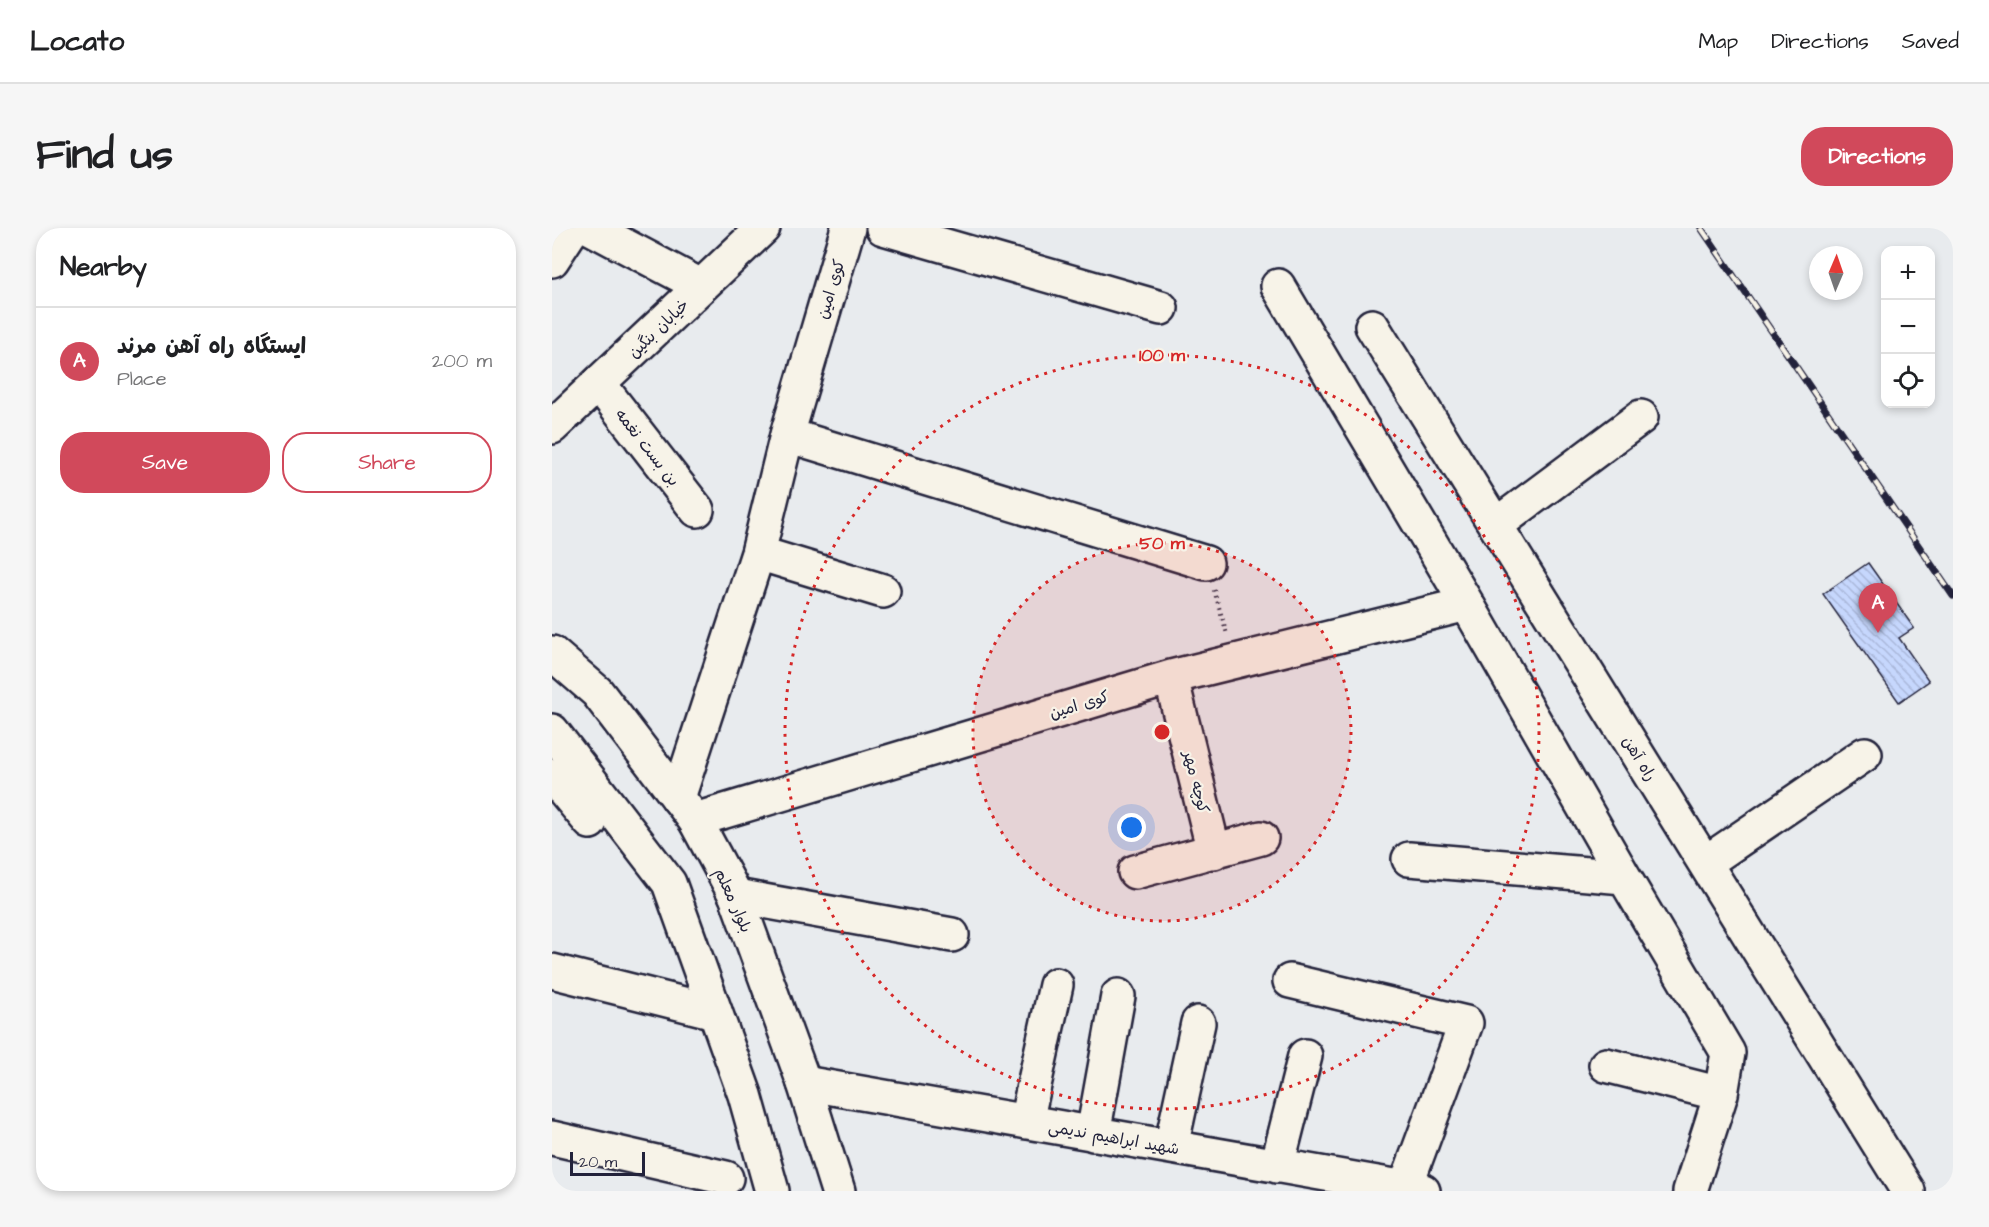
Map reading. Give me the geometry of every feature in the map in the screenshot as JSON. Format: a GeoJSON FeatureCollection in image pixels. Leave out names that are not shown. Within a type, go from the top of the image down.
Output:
{"type":"FeatureCollection","features":[{"type":"Feature","properties":{"kind":"street"},"geometry":{"type":"LineString","coordinates":[[552,260],[573,228]]}},
{"type":"Feature","properties":{"kind":"street"},"geometry":{"type":"LineString","coordinates":[[591,228],[701,286]]}},
{"type":"Feature","properties":{"kind":"street","name":"خیابان بنگین"},"geometry":{"type":"LineString","coordinates":[[552,427],[763,228]]}},
{"type":"Feature","properties":{"kind":"street","name":"کوی امین"},"geometry":{"type":"LineString","coordinates":[[687,809],[759,553],[787,435],[848,228]]}},
{"type":"Feature","properties":{"kind":"street"},"geometry":{"type":"LineString","coordinates":[[883,228],[1161,308]]}},
{"type":"Feature","properties":{"kind":"street"},"geometry":{"type":"LineString","coordinates":[[1278,286],[1467,604],[1728,1053],[1721,1094],[1690,1191]]}},
{"type":"Feature","properties":{"kind":"street","name":"راه آهن"},"geometry":{"type":"LineString","coordinates":[[1372,326],[1908,1191]]}},
{"type":"Feature","properties":{"kind":"street","name":"بن بست نغمه"},"geometry":{"type":"LineString","coordinates":[[599,384],[697,510]]}},
{"type":"Feature","properties":{"kind":"street"},"geometry":{"type":"LineString","coordinates":[[1496,525],[1641,417]]}},
{"type":"Feature","properties":{"kind":"street"},"geometry":{"type":"LineString","coordinates":[[787,435],[1206,563]]}},
{"type":"Feature","properties":{"kind":"street"},"geometry":{"type":"LineString","coordinates":[[759,553],[883,591]]}},
{"type":"Feature","properties":{"kind":"street","name":"کوی امین"},"geometry":{"type":"LineString","coordinates":[[687,809],[1171,677],[1467,604]]}},
{"type":"Feature","properties":{"kind":"street","name":"بلوار معلم"},"geometry":{"type":"LineString","coordinates":[[552,653],[597,692],[687,809],[736,896],[804,1083],[838,1191]]}},
{"type":"Feature","properties":{"kind":"street","name":"کوچه مهر"},"geometry":{"type":"LineString","coordinates":[[1171,677],[1214,852]]}},
{"type":"Feature","properties":{"kind":"street"},"geometry":{"type":"LineString","coordinates":[[552,731],[669,883],[744,1095],[772,1191]]}},
{"type":"Feature","properties":{"kind":"street"},"geometry":{"type":"LineString","coordinates":[[1705,863],[1864,754]]}},
{"type":"Feature","properties":{"kind":"street"},"geometry":{"type":"LineString","coordinates":[[552,776],[590,822]]}},
{"type":"Feature","properties":{"kind":"street"},"geometry":{"type":"LineString","coordinates":[[1135,872],[1261,838]]}},
{"type":"Feature","properties":{"kind":"street"},"geometry":{"type":"LineString","coordinates":[[1409,859],[1624,877]]}},
{"type":"Feature","properties":{"kind":"street"},"geometry":{"type":"LineString","coordinates":[[736,896],[952,935]]}},
{"type":"Feature","properties":{"kind":"street"},"geometry":{"type":"LineString","coordinates":[[552,971],[715,1012]]}},
{"type":"Feature","properties":{"kind":"street"},"geometry":{"type":"LineString","coordinates":[[1290,981],[1466,1023],[1414,1189]]}},
{"type":"Feature","properties":{"kind":"street"},"geometry":{"type":"LineString","coordinates":[[1026,1122],[1056,986]]}},
{"type":"Feature","properties":{"kind":"street"},"geometry":{"type":"LineString","coordinates":[[1093,1134],[1118,996]]}},
{"type":"Feature","properties":{"kind":"street"},"geometry":{"type":"LineString","coordinates":[[1171,1147],[1198,1023]]}},
{"type":"Feature","properties":{"kind":"street"},"geometry":{"type":"LineString","coordinates":[[1277,1166],[1305,1056]]}},
{"type":"Feature","properties":{"kind":"street"},"geometry":{"type":"LineString","coordinates":[[1606,1065],[1721,1094]]}},
{"type":"Feature","properties":{"kind":"street","name":"شهید ابراهیم ندیمی"},"geometry":{"type":"LineString","coordinates":[[804,1083],[1414,1189]]}},
{"type":"Feature","properties":{"kind":"street"},"geometry":{"type":"LineString","coordinates":[[552,1138],[726,1178]]}},
{"type":"Feature","properties":{"kind":"path"},"geometry":{"type":"LineString","coordinates":[[1206,563],[1235,662]]}},
{"type":"Feature","properties":{"kind":"building"},"geometry":{"type":"Polygon","coordinates":[[[1868,563],[1914,628],[1899,638],[1929,681],[1899,702],[1823,594],[1868,563]]]}},
{"type":"Feature","properties":{"kind":"railway"},"geometry":{"type":"LineString","coordinates":[[1701,228],[1953,596]]}},
{"type":"Feature","properties":{"kind":"place","name":"ایستگاه راه آهن مرند"},"geometry":{"type":"Point","coordinates":[1878,633]}}]}
